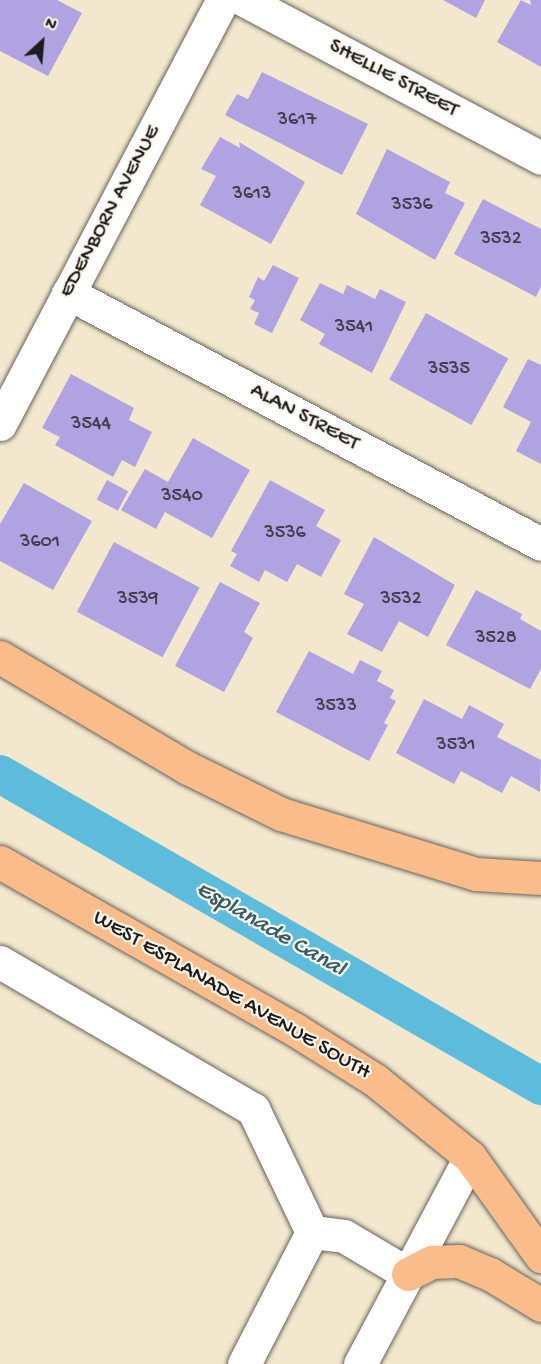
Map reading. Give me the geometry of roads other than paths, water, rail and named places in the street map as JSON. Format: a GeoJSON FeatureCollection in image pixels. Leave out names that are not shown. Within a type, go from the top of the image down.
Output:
{"type":"FeatureCollection","features":[{"type":"Feature","properties":{"kind":"main road"},"geometry":{"type":"LineString","coordinates":[[0,657],[188,768],[281,814],[476,874],[541,878]]}},
{"type":"Feature","properties":{"kind":"main road","name":"WEST ESPLANADE AVENUE SOUTH"},"geometry":{"type":"LineString","coordinates":[[0,862],[304,1035],[375,1080],[470,1157],[541,1256]]}},
{"type":"Feature","properties":{"kind":"main road"},"geometry":{"type":"LineString","coordinates":[[408,1274],[432,1262],[459,1262],[490,1274],[541,1305]]}},
{"type":"Feature","properties":{"kind":"street","name":"EDENBORN AVENUE"},"geometry":{"type":"LineString","coordinates":[[0,424],[223,0]]}},
{"type":"Feature","properties":{"kind":"street","name":"SHELLIE STREET"},"geometry":{"type":"LineString","coordinates":[[244,0],[541,158]]}},
{"type":"Feature","properties":{"kind":"street","name":"ALAN STREET"},"geometry":{"type":"LineString","coordinates":[[68,293],[541,544]]}},
{"type":"Feature","properties":{"kind":"street"},"geometry":{"type":"LineString","coordinates":[[0,962],[253,1109],[312,1232]]}},
{"type":"Feature","properties":{"kind":"street"},"geometry":{"type":"LineString","coordinates":[[360,1364],[470,1157]]}},
{"type":"Feature","properties":{"kind":"street"},"geometry":{"type":"LineString","coordinates":[[312,1232],[344,1236],[408,1274]]}},
{"type":"Feature","properties":{"kind":"street"},"geometry":{"type":"LineString","coordinates":[[244,1364],[312,1232]]}},
{"type":"Feature","properties":{"kind":"waterway","name":"Esplanade Canal"},"geometry":{"type":"LineString","coordinates":[[0,774],[541,1086]]}}]}
